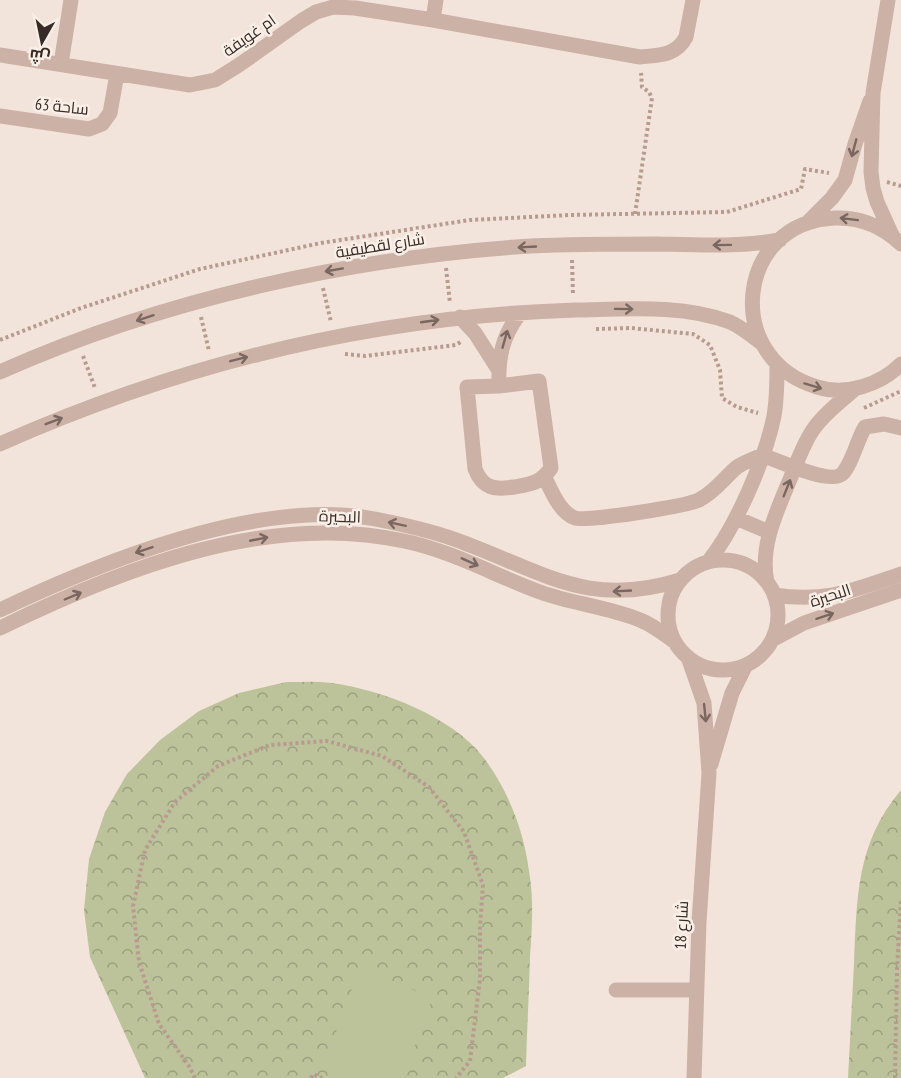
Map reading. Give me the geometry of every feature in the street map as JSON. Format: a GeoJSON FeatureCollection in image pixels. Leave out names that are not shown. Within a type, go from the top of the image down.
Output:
{"type":"FeatureCollection","features":[{"type":"Feature","properties":{"kind":"street"},"geometry":{"type":"LineString","coordinates":[[61,64],[71,0]]}},
{"type":"Feature","properties":{"kind":"street"},"geometry":{"type":"LineString","coordinates":[[433,20],[436,0]]}},
{"type":"Feature","properties":{"kind":"street","name":"ام غويفة"},"geometry":{"type":"LineString","coordinates":[[0,55],[190,85],[204,84],[239,65],[316,12],[333,7],[355,8],[433,20],[640,57],[664,55],[679,48],[686,38],[693,0]]}},
{"type":"Feature","properties":{"kind":"street"},"geometry":{"type":"LineString","coordinates":[[888,0],[873,93],[872,179],[877,202],[897,240]]}},
{"type":"Feature","properties":{"kind":"street","name":"ساحة 63"},"geometry":{"type":"LineString","coordinates":[[0,116],[80,129],[95,128],[102,124],[110,113],[117,74]]}},
{"type":"Feature","properties":{"kind":"street"},"geometry":{"type":"LineString","coordinates":[[873,93],[847,175],[832,198],[807,223],[780,240],[769,251],[755,279],[752,311],[760,342],[777,365],[790,376],[814,386],[838,390],[855,389],[879,381],[900,365]]}},
{"type":"Feature","properties":{"kind":"street"},"geometry":{"type":"LineString","coordinates":[[807,223],[834,218],[861,220],[878,226],[897,240]]}},
{"type":"Feature","properties":{"kind":"street","name":"شارع لقطيفية"},"geometry":{"type":"LineString","coordinates":[[0,372],[77,341],[198,302],[319,273],[445,254],[572,244],[730,245],[780,240]]}},
{"type":"Feature","properties":{"kind":"street"},"geometry":{"type":"LineString","coordinates":[[0,444],[100,403],[213,366],[292,345],[456,318],[573,310],[653,310],[704,315],[730,322],[760,342]]}},
{"type":"Feature","properties":{"kind":"street"},"geometry":{"type":"LineString","coordinates":[[499,386],[498,369],[508,329],[520,313]]}},
{"type":"Feature","properties":{"kind":"street"},"geometry":{"type":"LineString","coordinates":[[456,318],[476,333],[498,369]]}},
{"type":"Feature","properties":{"kind":"street"},"geometry":{"type":"LineString","coordinates":[[708,562],[722,544],[736,518],[762,455],[773,417],[777,389],[777,365]]}},
{"type":"Feature","properties":{"kind":"street"},"geometry":{"type":"LineString","coordinates":[[538,381],[551,468],[545,478],[536,483],[498,489],[480,480],[475,469],[467,387],[499,386],[538,381]]}},
{"type":"Feature","properties":{"kind":"street"},"geometry":{"type":"LineString","coordinates":[[771,589],[756,571],[741,563],[725,560],[708,562],[688,572],[674,589],[668,610],[668,621],[675,642],[688,657],[699,664],[722,670],[746,665],[761,654],[772,640],[777,626],[778,610],[765,558],[769,532],[795,467],[814,428],[831,409],[855,389]]}},
{"type":"Feature","properties":{"kind":"street"},"geometry":{"type":"LineString","coordinates":[[545,478],[556,500],[566,511],[575,518],[594,518],[695,502],[713,492],[738,467],[762,455],[815,475],[841,476],[865,427],[884,424],[901,428]]}},
{"type":"Feature","properties":{"kind":"street","name":"البحيرة"},"geometry":{"type":"LineString","coordinates":[[0,609],[117,560],[179,539],[263,520],[320,515],[372,518],[442,544],[589,590],[642,590],[680,580]]}},
{"type":"Feature","properties":{"kind":"street"},"geometry":{"type":"LineString","coordinates":[[736,518],[769,532]]}},
{"type":"Feature","properties":{"kind":"street","name":"البحيرة"},"geometry":{"type":"LineString","coordinates":[[0,628],[108,582],[185,555],[272,536],[332,531],[442,544],[542,593],[641,621],[675,642]]}},
{"type":"Feature","properties":{"kind":"street"},"geometry":{"type":"LineString","coordinates":[[179,539],[185,555]]}},
{"type":"Feature","properties":{"kind":"street","name":"البحيرة"},"geometry":{"type":"LineString","coordinates":[[771,589],[805,599],[818,598],[901,574]]}},
{"type":"Feature","properties":{"kind":"street","name":"البحيرة"},"geometry":{"type":"LineString","coordinates":[[772,640],[804,623],[901,591]]}},
{"type":"Feature","properties":{"kind":"street"},"geometry":{"type":"LineString","coordinates":[[36,593],[44,608]]}},
{"type":"Feature","properties":{"kind":"street","name":"شارع 18"},"geometry":{"type":"LineString","coordinates":[[688,657],[704,703],[709,773],[699,911],[694,1078]]}},
{"type":"Feature","properties":{"kind":"street","name":"شارع 18"},"geometry":{"type":"LineString","coordinates":[[709,773],[732,693],[746,665]]}},
{"type":"Feature","properties":{"kind":"street"},"geometry":{"type":"LineString","coordinates":[[616,990],[697,990]]}},
{"type":"Feature","properties":{"kind":"path"},"geometry":{"type":"LineString","coordinates":[[636,214],[652,98],[649,92],[642,87],[640,57]]}},
{"type":"Feature","properties":{"kind":"path"},"geometry":{"type":"LineString","coordinates":[[702,213],[727,212],[801,189],[805,169],[847,175]]}},
{"type":"Feature","properties":{"kind":"path"},"geometry":{"type":"LineString","coordinates":[[872,179],[901,186]]}},
{"type":"Feature","properties":{"kind":"path"},"geometry":{"type":"LineString","coordinates":[[572,244],[573,310]]}},
{"type":"Feature","properties":{"kind":"path"},"geometry":{"type":"LineString","coordinates":[[445,254],[456,318]]}},
{"type":"Feature","properties":{"kind":"path"},"geometry":{"type":"LineString","coordinates":[[319,273],[335,337]]}},
{"type":"Feature","properties":{"kind":"path"},"geometry":{"type":"LineString","coordinates":[[198,302],[213,366]]}},
{"type":"Feature","properties":{"kind":"path"},"geometry":{"type":"LineString","coordinates":[[586,329],[630,328],[693,334],[710,345],[720,370],[722,398],[737,407],[773,417]]}},
{"type":"Feature","properties":{"kind":"path"},"geometry":{"type":"LineString","coordinates":[[339,353],[365,356],[456,345],[476,333]]}},
{"type":"Feature","properties":{"kind":"path"},"geometry":{"type":"LineString","coordinates":[[77,341],[100,403]]}},
{"type":"Feature","properties":{"kind":"path"},"geometry":{"type":"LineString","coordinates":[[861,410],[901,391]]}},
{"type":"Feature","properties":{"kind":"path"},"geometry":{"type":"LineString","coordinates":[[195,1078],[159,1024],[139,962],[133,906],[146,850],[174,802],[218,766],[270,745],[327,741],[382,756],[429,787],[464,832],[483,885],[480,979],[470,1061],[456,1078]]}},
{"type":"Feature","properties":{"kind":"path"},"geometry":{"type":"LineString","coordinates":[[894,1078],[901,900]]}},
{"type":"Feature","properties":{"kind":"path"},"geometry":{"type":"LineString","coordinates":[[311,1078],[313,1074],[322,1078]]}},
{"type":"Feature","properties":{"kind":"green space"},"geometry":{"type":"Polygon","coordinates":[[[286,682],[326,682],[352,687],[415,707],[454,730],[470,743],[493,770],[519,826],[531,882],[532,925],[526,1066],[503,1078],[145,1078],[90,957],[84,910],[89,859],[105,812],[127,774],[160,740],[199,711],[239,693],[286,682]]]}},
{"type":"Feature","properties":{"kind":"green space"},"geometry":{"type":"Polygon","coordinates":[[[901,790],[901,1078],[848,1078],[856,916],[862,872],[875,830],[901,790]]]}},
{"type":"Feature","properties":{"kind":"green space"},"geometry":{"type":"Polygon","coordinates":[[[359,970],[433,997],[403,1078],[352,1078],[323,1067],[359,970]]]}}]}
